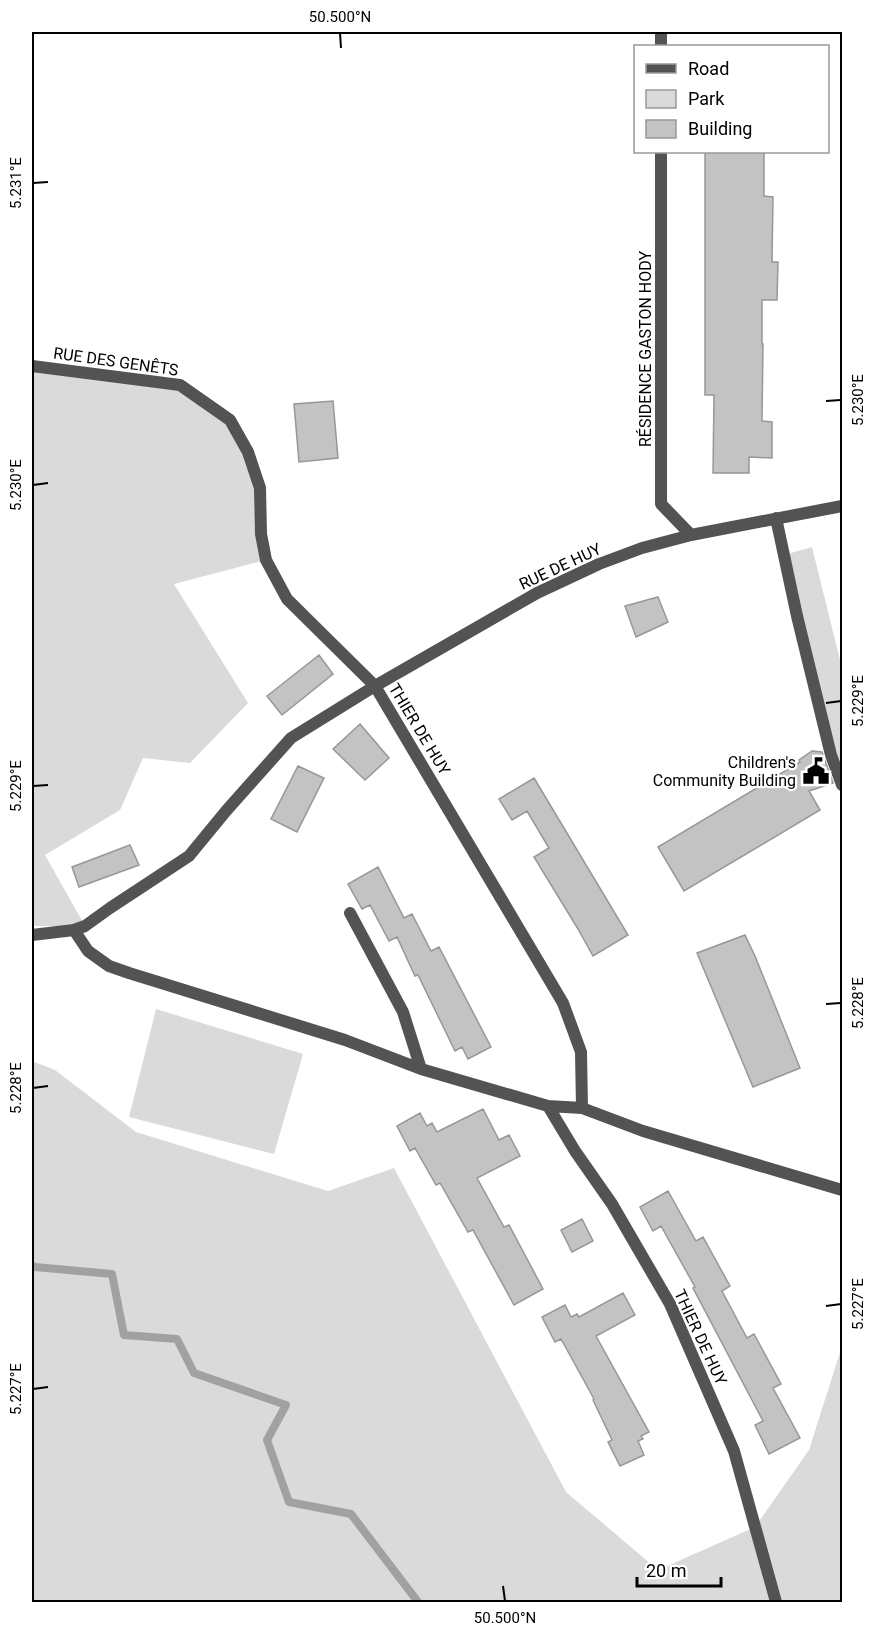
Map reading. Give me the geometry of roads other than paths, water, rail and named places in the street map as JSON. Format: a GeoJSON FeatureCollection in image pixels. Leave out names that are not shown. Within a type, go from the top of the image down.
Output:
{"type":"FeatureCollection","features":[{"type":"Feature","properties":{"kind":"street","name":"RÉSIDENCE GASTON HODY"},"geometry":{"type":"LineString","coordinates":[[661,153],[662,504],[691,535]]}},
{"type":"Feature","properties":{"kind":"street","name":"RUE DES GENÊTS"},"geometry":{"type":"LineString","coordinates":[[32,366],[180,385],[230,420],[248,452],[260,488],[261,534],[266,560],[282,590],[287,599],[375,686]]}},
{"type":"Feature","properties":{"kind":"street","name":"RUE DE HUY"},"geometry":{"type":"LineString","coordinates":[[375,686],[537,593],[599,564],[642,548],[691,535],[843,506]]}},
{"type":"Feature","properties":{"kind":"street"},"geometry":{"type":"LineString","coordinates":[[776,518],[831,755],[843,785]]}},
{"type":"Feature","properties":{"kind":"street","name":"THIER DE HUY"},"geometry":{"type":"LineString","coordinates":[[32,934],[74,930],[85,926],[189,856],[291,738],[375,686],[563,1003],[581,1052],[582,1108]]}},
{"type":"Feature","properties":{"kind":"street"},"geometry":{"type":"LineString","coordinates":[[350,913],[403,1012],[421,1069]]}},
{"type":"Feature","properties":{"kind":"street"},"geometry":{"type":"LineString","coordinates":[[74,930],[88,951],[110,966],[345,1040],[421,1069],[548,1106],[582,1108],[643,1131],[843,1190]]}},
{"type":"Feature","properties":{"kind":"street","name":"THIER DE HUY"},"geometry":{"type":"LineString","coordinates":[[548,1106],[612,1204],[670,1304],[734,1450],[776,1602]]}},
{"type":"Feature","properties":{"kind":"waterway"},"geometry":{"type":"LineString","coordinates":[[32,1265],[112,1274],[124,1335],[177,1339],[194,1373],[286,1405],[267,1440],[289,1502],[351,1514],[418,1602]]}},
{"type":"Feature","properties":{"kind":"place","name":"Children's Community Building"},"geometry":{"type":"Point","coordinates":[816,771]}}]}
